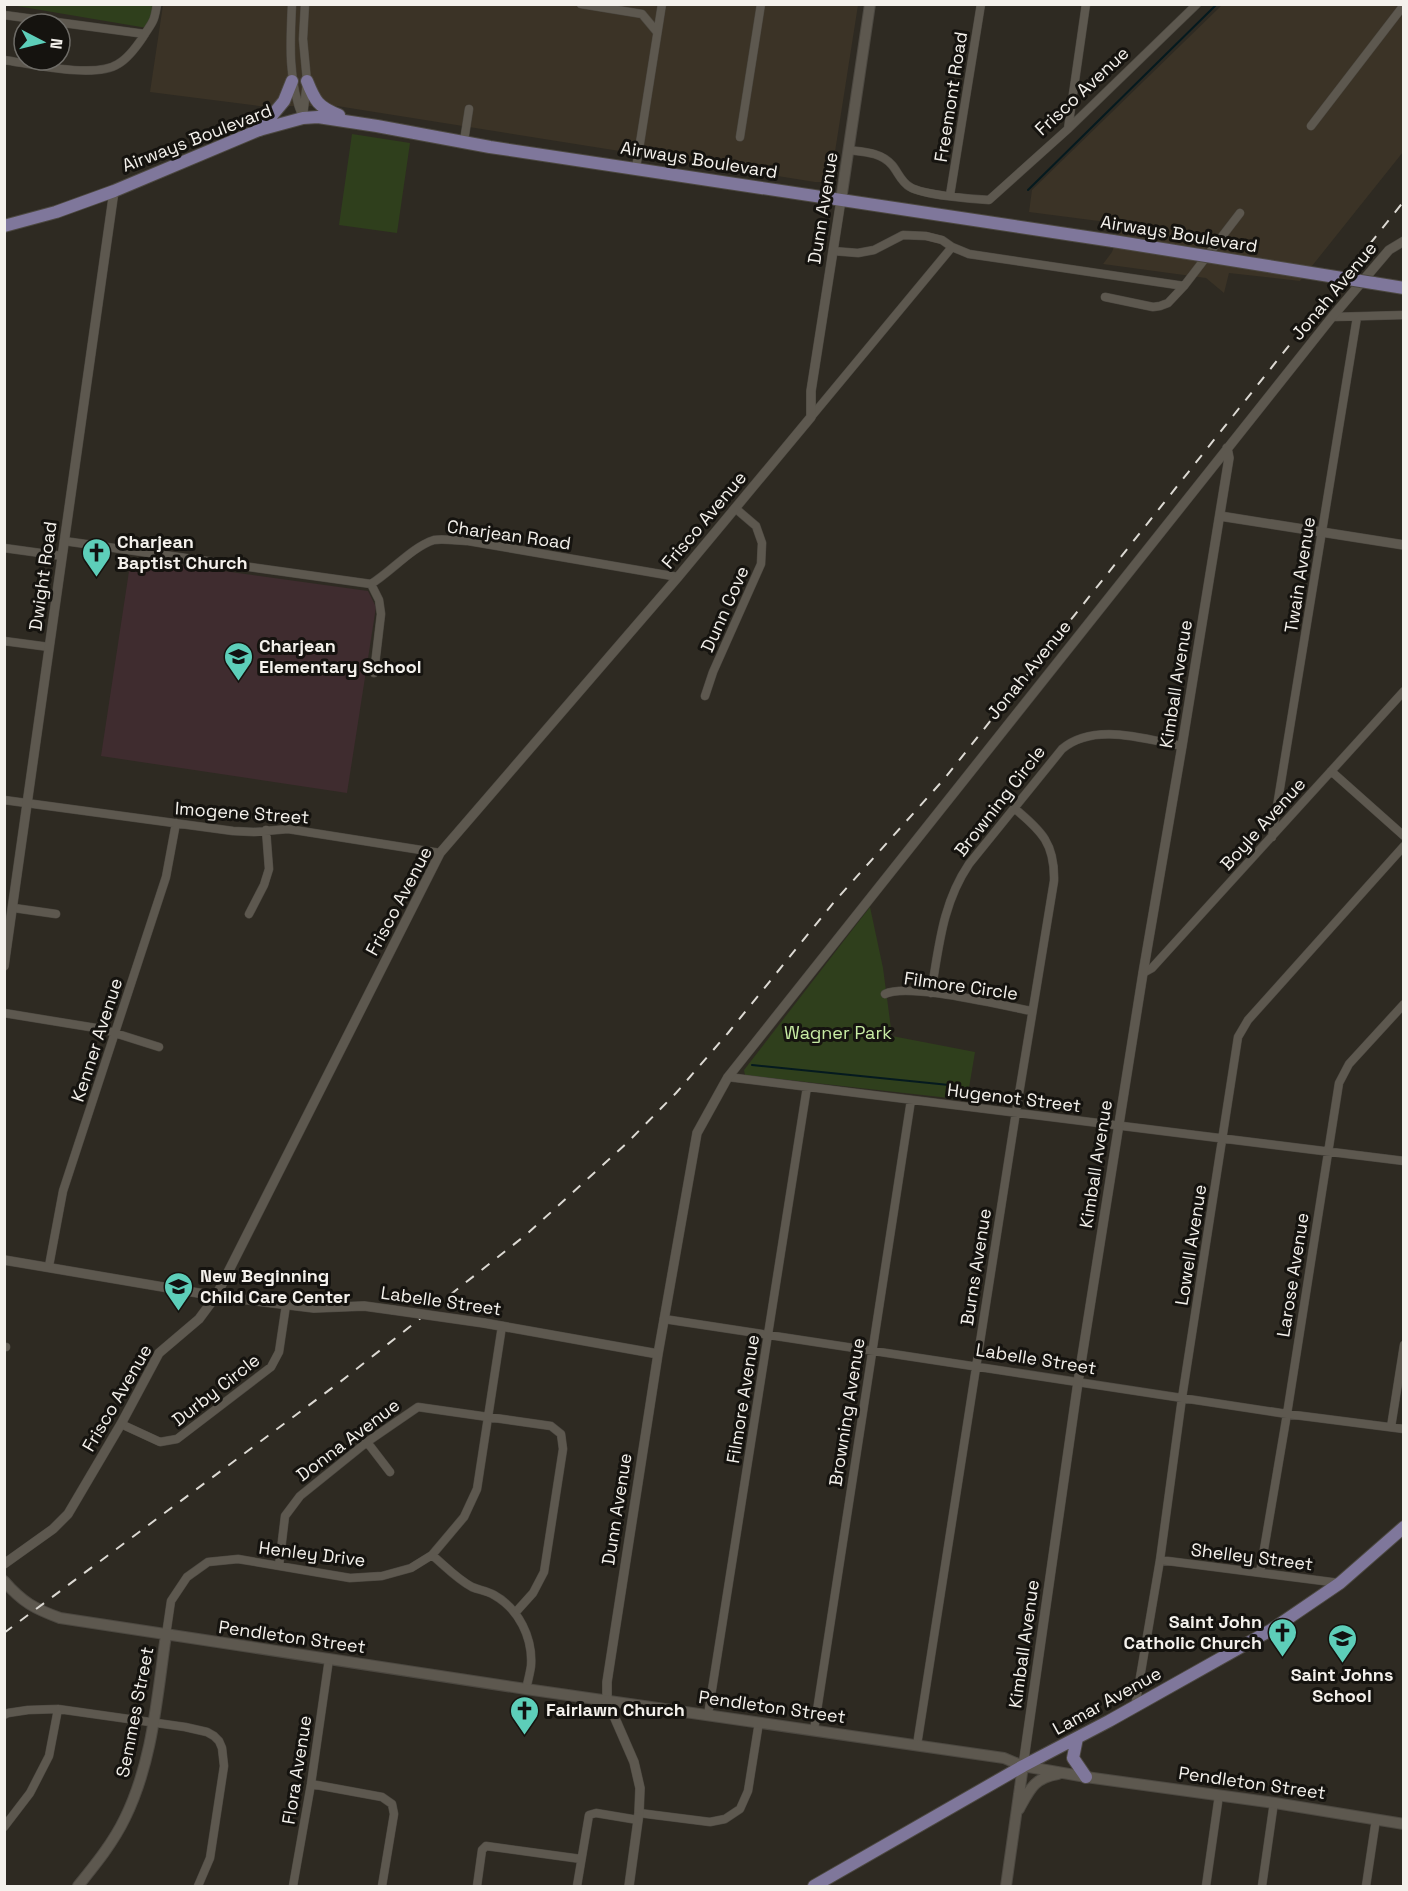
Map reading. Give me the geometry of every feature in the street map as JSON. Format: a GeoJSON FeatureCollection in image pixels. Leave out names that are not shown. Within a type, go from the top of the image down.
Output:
{"type":"FeatureCollection","features":[{"type":"Feature","properties":{"kind":"main road","name":"Dunn Avenue"},"geometry":{"type":"LineString","coordinates":[[841,200],[870,4]]}},
{"type":"Feature","properties":{"kind":"main road"},"geometry":{"type":"LineString","coordinates":[[260,130],[284,101],[292,81]]}},
{"type":"Feature","properties":{"kind":"main road"},"geometry":{"type":"LineString","coordinates":[[307,81],[315,101],[325,110],[356,122]]}},
{"type":"Feature","properties":{"kind":"main road","name":"Airways Boulevard"},"geometry":{"type":"LineString","coordinates":[[4,226],[56,212],[114,191],[260,130],[303,118],[318,117],[1404,288]]}},
{"type":"Feature","properties":{"kind":"main road","name":"Lamar Avenue"},"geometry":{"type":"LineString","coordinates":[[814,1887],[1023,1766],[1135,1707],[1270,1630],[1340,1583],[1404,1527]]}},
{"type":"Feature","properties":{"kind":"main road","name":"Pendleton Street"},"geometry":{"type":"LineString","coordinates":[[4,1581],[29,1605],[60,1618],[526,1689],[917,1744],[1004,1758],[1023,1766],[1086,1777],[1274,1802],[1404,1824]]}},
{"type":"Feature","properties":{"kind":"main road","name":"Semmes Street"},"geometry":{"type":"LineString","coordinates":[[78,1887],[125,1819],[142,1775],[153,1723],[166,1635]]}},
{"type":"Feature","properties":{"kind":"main road"},"geometry":{"type":"LineString","coordinates":[[1077,1738],[1072,1758],[1086,1777]]}},
{"type":"Feature","properties":{"kind":"main road","name":"Kimball Avenue"},"geometry":{"type":"LineString","coordinates":[[1006,1887],[1023,1766]]}},
{"type":"Feature","properties":{"kind":"main road"},"geometry":{"type":"LineString","coordinates":[[1016,1815],[1034,1784],[1048,1776],[1066,1773]]}},
{"type":"Feature","properties":{"kind":"street"},"geometry":{"type":"LineString","coordinates":[[4,60],[92,72],[108,69],[119,64],[139,43],[155,21],[157,4]]}},
{"type":"Feature","properties":{"kind":"street"},"geometry":{"type":"LineString","coordinates":[[292,4],[290,40],[292,81],[297,105],[303,118]]}},
{"type":"Feature","properties":{"kind":"street"},"geometry":{"type":"LineString","coordinates":[[303,118],[307,81],[303,39],[305,4]]}},
{"type":"Feature","properties":{"kind":"street"},"geometry":{"type":"LineString","coordinates":[[581,4],[642,14],[657,32]]}},
{"type":"Feature","properties":{"kind":"street"},"geometry":{"type":"LineString","coordinates":[[636,168],[662,4]]}},
{"type":"Feature","properties":{"kind":"street"},"geometry":{"type":"LineString","coordinates":[[740,138],[761,4]]}},
{"type":"Feature","properties":{"kind":"street","name":"Freemont Road"},"geometry":{"type":"LineString","coordinates":[[950,195],[981,4]]}},
{"type":"Feature","properties":{"kind":"street"},"geometry":{"type":"LineString","coordinates":[[1068,129],[1086,4]]}},
{"type":"Feature","properties":{"kind":"street","name":"Frisco Avenue"},"geometry":{"type":"LineString","coordinates":[[950,195],[989,200],[1068,129],[1197,4]]}},
{"type":"Feature","properties":{"kind":"street"},"geometry":{"type":"LineString","coordinates":[[1311,126],[1404,5]]}},
{"type":"Feature","properties":{"kind":"street"},"geometry":{"type":"LineString","coordinates":[[4,15],[145,34]]}},
{"type":"Feature","properties":{"kind":"street"},"geometry":{"type":"LineString","coordinates":[[464,141],[469,109]]}},
{"type":"Feature","properties":{"kind":"street"},"geometry":{"type":"LineString","coordinates":[[848,150],[874,153],[883,157],[912,188],[925,193],[950,195]]}},
{"type":"Feature","properties":{"kind":"street","name":"Dwight Road"},"geometry":{"type":"LineString","coordinates":[[4,966],[114,191]]}},
{"type":"Feature","properties":{"kind":"street","name":"Dunn Avenue"},"geometry":{"type":"LineString","coordinates":[[811,417],[811,391],[841,200]]}},
{"type":"Feature","properties":{"kind":"street"},"geometry":{"type":"LineString","coordinates":[[1105,297],[1153,307],[1168,303],[1184,286],[1240,213]]}},
{"type":"Feature","properties":{"kind":"street"},"geometry":{"type":"LineString","coordinates":[[833,251],[858,253],[874,250],[903,235],[926,236],[942,240],[952,248],[969,254],[1184,286]]}},
{"type":"Feature","properties":{"kind":"street","name":"Jonah Avenue"},"geometry":{"type":"LineString","coordinates":[[697,1133],[728,1077],[1332,317],[1389,250],[1403,241]]}},
{"type":"Feature","properties":{"kind":"street","name":"Frisco Avenue"},"geometry":{"type":"LineString","coordinates":[[4,1564],[53,1529],[68,1514],[121,1424],[159,1353],[199,1319],[216,1296],[440,853],[678,577],[952,248]]}},
{"type":"Feature","properties":{"kind":"street"},"geometry":{"type":"LineString","coordinates":[[1332,317],[1404,315]]}},
{"type":"Feature","properties":{"kind":"street","name":"Twain Avenue"},"geometry":{"type":"LineString","coordinates":[[1272,837],[1357,317]]}},
{"type":"Feature","properties":{"kind":"street","name":"Kimball Avenue"},"geometry":{"type":"LineString","coordinates":[[1023,1766],[1078,1382],[1143,973],[1220,516],[1229,458],[1227,448]]}},
{"type":"Feature","properties":{"kind":"street","name":"Dunn Cove"},"geometry":{"type":"LineString","coordinates":[[705,696],[713,672],[761,564],[762,543],[756,526],[735,508]]}},
{"type":"Feature","properties":{"kind":"street"},"geometry":{"type":"LineString","coordinates":[[1220,516],[1404,544]]}},
{"type":"Feature","properties":{"kind":"street","name":"Charjean Road"},"geometry":{"type":"LineString","coordinates":[[371,584],[416,550],[436,540],[488,544],[678,577]]}},
{"type":"Feature","properties":{"kind":"street"},"geometry":{"type":"LineString","coordinates":[[64,541],[371,584],[379,600],[381,614],[374,673]]}},
{"type":"Feature","properties":{"kind":"street"},"geometry":{"type":"LineString","coordinates":[[4,548],[62,556]]}},
{"type":"Feature","properties":{"kind":"street"},"geometry":{"type":"LineString","coordinates":[[4,641],[49,647]]}},
{"type":"Feature","properties":{"kind":"street","name":"Boyle Avenue"},"geometry":{"type":"LineString","coordinates":[[1143,973],[1152,968],[1404,691]]}},
{"type":"Feature","properties":{"kind":"street","name":"Browning Circle"},"geometry":{"type":"LineString","coordinates":[[931,993],[943,925],[952,892],[969,864],[1066,745],[1092,734],[1112,734],[1182,746]]}},
{"type":"Feature","properties":{"kind":"street"},"geometry":{"type":"LineString","coordinates":[[1331,771],[1404,836]]}},
{"type":"Feature","properties":{"kind":"street","name":"Imogene Street"},"geometry":{"type":"LineString","coordinates":[[4,800],[233,831],[288,829],[440,853]]}},
{"type":"Feature","properties":{"kind":"street","name":"Burns Avenue"},"geometry":{"type":"LineString","coordinates":[[917,1744],[1054,881],[1054,861],[1048,843],[1042,833],[1014,808]]}},
{"type":"Feature","properties":{"kind":"street","name":"Kenner Avenue"},"geometry":{"type":"LineString","coordinates":[[49,1266],[63,1191],[166,877],[176,823]]}},
{"type":"Feature","properties":{"kind":"street"},"geometry":{"type":"LineString","coordinates":[[249,914],[264,885],[269,869],[266,830]]}},
{"type":"Feature","properties":{"kind":"street","name":"Lowell Avenue"},"geometry":{"type":"LineString","coordinates":[[1135,1707],[1160,1560],[1182,1398],[1238,1037],[1248,1020],[1404,846]]}},
{"type":"Feature","properties":{"kind":"street"},"geometry":{"type":"LineString","coordinates":[[14,908],[56,914]]}},
{"type":"Feature","properties":{"kind":"street","name":"Filmore Circle"},"geometry":{"type":"LineString","coordinates":[[885,994],[898,990],[931,993],[1032,1011]]}},
{"type":"Feature","properties":{"kind":"street","name":"Larose Avenue"},"geometry":{"type":"LineString","coordinates":[[1260,1573],[1338,1083],[1349,1064],[1404,1004]]}},
{"type":"Feature","properties":{"kind":"street"},"geometry":{"type":"LineString","coordinates":[[4,1013],[115,1033],[159,1047]]}},
{"type":"Feature","properties":{"kind":"street","name":"Hugenot Street"},"geometry":{"type":"LineString","coordinates":[[728,1077],[1404,1161]]}},
{"type":"Feature","properties":{"kind":"street","name":"Filmore Avenue"},"geometry":{"type":"LineString","coordinates":[[708,1715],[807,1087]]}},
{"type":"Feature","properties":{"kind":"street","name":"Browning Avenue"},"geometry":{"type":"LineString","coordinates":[[814,1730],[911,1100]]}},
{"type":"Feature","properties":{"kind":"street","name":"Dunn Avenue"},"geometry":{"type":"LineString","coordinates":[[629,1887],[639,1816],[640,1788],[634,1762],[607,1700],[607,1682],[658,1354],[697,1133]]}},
{"type":"Feature","properties":{"kind":"street","name":"Labelle Street"},"geometry":{"type":"LineString","coordinates":[[4,1260],[216,1296],[314,1308],[364,1306],[484,1323],[658,1354]]}},
{"type":"Feature","properties":{"kind":"street","name":"Durby Circle"},"geometry":{"type":"LineString","coordinates":[[121,1424],[160,1443],[177,1439],[272,1367],[279,1352],[286,1305]]}},
{"type":"Feature","properties":{"kind":"street","name":"Labelle Street"},"geometry":{"type":"LineString","coordinates":[[664,1318],[1287,1414],[1404,1429]]}},
{"type":"Feature","properties":{"kind":"street","name":"Henley Drive"},"geometry":{"type":"LineString","coordinates":[[166,1635],[171,1601],[187,1577],[208,1562],[238,1559],[350,1578],[382,1576],[411,1568],[432,1555],[464,1517],[477,1489],[502,1326]]}},
{"type":"Feature","properties":{"kind":"street"},"geometry":{"type":"LineString","coordinates":[[1391,1427],[1404,1345]]}},
{"type":"Feature","properties":{"kind":"street","name":"Donna Avenue"},"geometry":{"type":"LineString","coordinates":[[279,1566],[285,1516],[300,1496],[367,1442],[418,1407],[487,1416]]}},
{"type":"Feature","properties":{"kind":"street"},"geometry":{"type":"LineString","coordinates":[[487,1416],[551,1426],[561,1434],[563,1449],[544,1572],[533,1593],[515,1613]]}},
{"type":"Feature","properties":{"kind":"street"},"geometry":{"type":"LineString","coordinates":[[367,1442],[390,1472]]}},
{"type":"Feature","properties":{"kind":"street"},"geometry":{"type":"LineString","coordinates":[[432,1555],[454,1575],[472,1587],[495,1595],[515,1613],[526,1629],[530,1649],[531,1665],[526,1689]]}},
{"type":"Feature","properties":{"kind":"street","name":"Shelley Street"},"geometry":{"type":"LineString","coordinates":[[1160,1560],[1340,1583]]}},
{"type":"Feature","properties":{"kind":"street","name":"Flora Avenue"},"geometry":{"type":"LineString","coordinates":[[293,1887],[329,1659]]}},
{"type":"Feature","properties":{"kind":"street"},"geometry":{"type":"LineString","coordinates":[[4,1827],[30,1793],[49,1756],[58,1709]]}},
{"type":"Feature","properties":{"kind":"street"},"geometry":{"type":"LineString","coordinates":[[4,1715],[28,1710],[58,1709],[207,1732],[219,1741],[224,1766],[213,1845],[198,1887]]}},
{"type":"Feature","properties":{"kind":"street"},"geometry":{"type":"LineString","coordinates":[[577,1887],[589,1815],[596,1813],[710,1822],[725,1819],[740,1809],[748,1791],[759,1722]]}},
{"type":"Feature","properties":{"kind":"street"},"geometry":{"type":"LineString","coordinates":[[311,1784],[382,1797],[392,1804],[394,1814],[382,1887]]}},
{"type":"Feature","properties":{"kind":"street"},"geometry":{"type":"LineString","coordinates":[[1206,1887],[1220,1795]]}},
{"type":"Feature","properties":{"kind":"street"},"geometry":{"type":"LineString","coordinates":[[1262,1887],[1274,1802]]}},
{"type":"Feature","properties":{"kind":"street"},"geometry":{"type":"LineString","coordinates":[[1366,1887],[1376,1819]]}},
{"type":"Feature","properties":{"kind":"street"},"geometry":{"type":"LineString","coordinates":[[477,1887],[482,1850],[486,1846],[581,1859]]}},
{"type":"Feature","properties":{"kind":"shaded area"},"geometry":{"type":"Polygon","coordinates":[[[163,5],[858,5],[832,171],[830,177],[822,182],[815,182],[337,106],[259,106],[150,92],[163,5]]]}},
{"type":"Feature","properties":{"kind":"shaded area"},"geometry":{"type":"Polygon","coordinates":[[[1222,5],[1403,5],[1403,152],[1300,281],[1229,273],[1224,293],[1206,278],[1103,264],[1112,252],[1122,224],[1029,212],[1032,190],[1222,5]]]}},
{"type":"Feature","properties":{"kind":"shaded area","name":"Charjean Elementary School"},"geometry":{"type":"Polygon","coordinates":[[[131,558],[368,591],[376,607],[347,793],[101,756],[131,558]]]}},
{"type":"Feature","properties":{"kind":"green space"},"geometry":{"type":"Polygon","coordinates":[[[5,4],[155,5],[147,28],[72,15],[72,12],[52,12],[5,4]]]}},
{"type":"Feature","properties":{"kind":"green space"},"geometry":{"type":"Polygon","coordinates":[[[352,134],[410,143],[397,233],[339,225],[352,134]]]}},
{"type":"Feature","properties":{"kind":"green space","name":"Wagner Park"},"geometry":{"type":"Polygon","coordinates":[[[870,907],[883,968],[892,1036],[975,1052],[967,1100],[745,1075],[744,1070],[870,907]]]}},
{"type":"Feature","properties":{"kind":"waterway"},"geometry":{"type":"LineString","coordinates":[[1028,190],[1217,4]]}},
{"type":"Feature","properties":{"kind":"waterway"},"geometry":{"type":"LineString","coordinates":[[752,1065],[949,1085]]}},
{"type":"Feature","properties":{"kind":"railway"},"geometry":{"type":"LineString","coordinates":[[4,1633],[340,1382],[527,1234],[627,1143],[676,1093],[728,1033],[834,902],[945,778],[1404,201]]}},
{"type":"Feature","properties":{"kind":"place","name":"Charjean Baptist Church"},"geometry":{"type":"Point","coordinates":[96,578]}},
{"type":"Feature","properties":{"kind":"place","name":"Charjean Elementary School"},"geometry":{"type":"Point","coordinates":[238,682]}},
{"type":"Feature","properties":{"kind":"place","name":"New Beginning Child Care Center"},"geometry":{"type":"Point","coordinates":[179,1312]}},
{"type":"Feature","properties":{"kind":"place","name":"Saint John Catholic Church"},"geometry":{"type":"Point","coordinates":[1283,1658]}},
{"type":"Feature","properties":{"kind":"place","name":"Saint Johns School"},"geometry":{"type":"Point","coordinates":[1342,1664]}},
{"type":"Feature","properties":{"kind":"place","name":"Fairlawn Church"},"geometry":{"type":"Point","coordinates":[525,1736]}}]}
